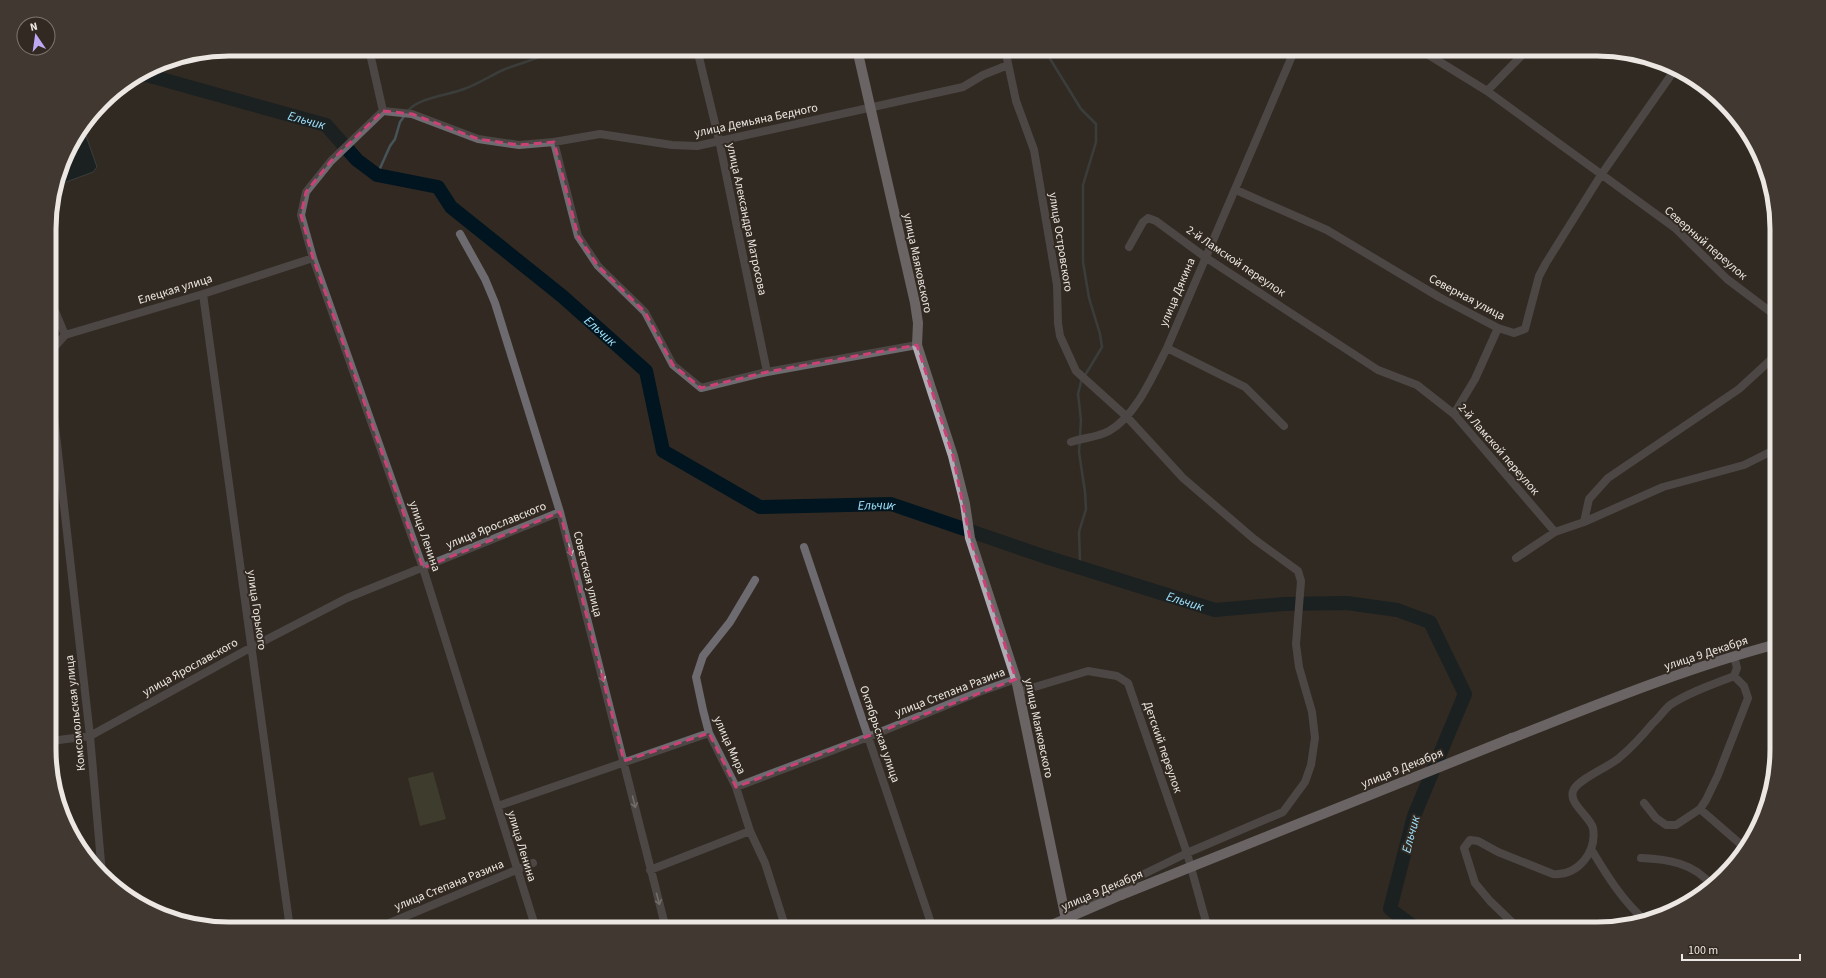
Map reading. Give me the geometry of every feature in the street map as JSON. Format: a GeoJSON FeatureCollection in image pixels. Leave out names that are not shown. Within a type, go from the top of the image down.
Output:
{"type":"FeatureCollection","features":[{"type":"Feature","properties":{"kind":"main road","name":"улица Маяковского"},"geometry":{"type":"LineString","coordinates":[[859,56],[916,303],[918,323],[917,345],[953,456],[965,504],[970,538],[1016,679],[1070,917],[1069,922]]}},
{"type":"Feature","properties":{"kind":"main road","name":"улица 9 Декабря"},"geometry":{"type":"LineString","coordinates":[[1058,922],[1121,895],[1512,738],[1679,674],[1770,646]]}},
{"type":"Feature","properties":{"kind":"street"},"geometry":{"type":"LineString","coordinates":[[371,56],[383,111]]}},
{"type":"Feature","properties":{"kind":"street","name":"улица Александра Матросова"},"geometry":{"type":"LineString","coordinates":[[699,56],[767,372]]}},
{"type":"Feature","properties":{"kind":"street","name":"улица Островского"},"geometry":{"type":"LineString","coordinates":[[1007,56],[1016,101],[1034,150],[1057,285],[1058,323],[1060,336],[1076,371],[1127,417],[1183,478],[1254,539],[1298,571],[1301,581],[1301,595],[1297,612],[1296,644],[1299,667],[1312,712],[1314,738],[1311,765],[1304,782],[1283,812],[1187,853],[1099,896],[1070,917]]}},
{"type":"Feature","properties":{"kind":"street","name":"улица Дякина"},"geometry":{"type":"LineString","coordinates":[[1071,442],[1108,431],[1127,417],[1167,348],[1205,257],[1236,190],[1292,56]]}},
{"type":"Feature","properties":{"kind":"street","name":"Северный переулок"},"geometry":{"type":"LineString","coordinates":[[1430,56],[1487,91],[1675,228],[1727,279],[1770,311]]}},
{"type":"Feature","properties":{"kind":"street"},"geometry":{"type":"LineString","coordinates":[[1487,91],[1521,56]]}},
{"type":"Feature","properties":{"kind":"street","name":"улица Демьяна Бедного"},"geometry":{"type":"LineString","coordinates":[[383,111],[412,114],[478,139],[519,145],[554,142],[600,134],[672,145],[696,146],[964,87],[983,75],[1008,65]]}},
{"type":"Feature","properties":{"kind":"street","name":"Северная улица"},"geometry":{"type":"LineString","coordinates":[[1236,190],[1327,230],[1439,297],[1498,328],[1514,332],[1525,329],[1539,276],[1601,175],[1672,74]]}},
{"type":"Feature","properties":{"kind":"street","name":"улица Ленина"},"geometry":{"type":"LineString","coordinates":[[383,111],[360,135],[331,161],[306,192],[301,215],[313,258],[424,568],[534,922]]}},
{"type":"Feature","properties":{"kind":"street"},"geometry":{"type":"LineString","coordinates":[[554,142],[578,236],[598,266],[645,312],[673,365],[701,388],[767,372],[917,345]]}},
{"type":"Feature","properties":{"kind":"street","name":"2-й Ламской переулок"},"geometry":{"type":"LineString","coordinates":[[1129,247],[1143,222],[1148,218],[1156,221],[1205,257],[1378,370],[1417,385],[1454,414],[1555,532]]}},
{"type":"Feature","properties":{"kind":"street","name":"Советская улица"},"geometry":{"type":"LineString","coordinates":[[460,234],[485,279],[495,303],[560,512],[664,922]]}},
{"type":"Feature","properties":{"kind":"street","name":"Елецкая улица"},"geometry":{"type":"LineString","coordinates":[[65,335],[203,294],[313,258]]}},
{"type":"Feature","properties":{"kind":"street","name":"улица Горького"},"geometry":{"type":"LineString","coordinates":[[203,294],[250,648],[289,922]]}},
{"type":"Feature","properties":{"kind":"street"},"geometry":{"type":"LineString","coordinates":[[56,314],[65,335],[56,345]]}},
{"type":"Feature","properties":{"kind":"street"},"geometry":{"type":"LineString","coordinates":[[1454,414],[1475,379],[1498,328]]}},
{"type":"Feature","properties":{"kind":"street"},"geometry":{"type":"LineString","coordinates":[[1167,348],[1245,387],[1284,426]]}},
{"type":"Feature","properties":{"kind":"street"},"geometry":{"type":"LineString","coordinates":[[1584,522],[1589,499],[1608,478],[1739,389],[1770,361]]}},
{"type":"Feature","properties":{"kind":"street","name":"Комсомольская улица"},"geometry":{"type":"LineString","coordinates":[[56,435],[90,736],[101,865]]}},
{"type":"Feature","properties":{"kind":"street"},"geometry":{"type":"LineString","coordinates":[[1516,558],[1555,532],[1584,522],[1663,487],[1744,465],[1770,452]]}},
{"type":"Feature","properties":{"kind":"street","name":"улица Ярославского"},"geometry":{"type":"LineString","coordinates":[[56,740],[90,736],[250,648],[347,598],[560,512]]}},
{"type":"Feature","properties":{"kind":"street","name":"Октябрьская улица"},"geometry":{"type":"LineString","coordinates":[[804,547],[931,922]]}},
{"type":"Feature","properties":{"kind":"street","name":"улица Мира"},"geometry":{"type":"LineString","coordinates":[[755,580],[730,622],[703,656],[696,677],[709,732],[736,787],[750,831],[765,862],[784,922]]}},
{"type":"Feature","properties":{"kind":"street"},"geometry":{"type":"LineString","coordinates":[[1512,922],[1490,901],[1475,883],[1464,848],[1470,840],[1478,841],[1498,852],[1553,874],[1562,875],[1585,861],[1591,848],[1593,830],[1591,820],[1574,803],[1572,796],[1573,790],[1583,781],[1619,758],[1669,706],[1702,688],[1734,676],[1737,668],[1734,656]]}},
{"type":"Feature","properties":{"kind":"street","name":"Детский переулок"},"geometry":{"type":"LineString","coordinates":[[1018,692],[1088,671],[1118,676],[1128,683],[1187,853],[1206,922]]}},
{"type":"Feature","properties":{"kind":"street"},"geometry":{"type":"LineString","coordinates":[[1644,803],[1656,818],[1666,825],[1676,825],[1700,809],[1718,775],[1748,698],[1744,686],[1734,676]]}},
{"type":"Feature","properties":{"kind":"street","name":"улица Степана Разина"},"geometry":{"type":"LineString","coordinates":[[736,787],[1016,679]]}},
{"type":"Feature","properties":{"kind":"street"},"geometry":{"type":"LineString","coordinates":[[498,806],[709,732]]}},
{"type":"Feature","properties":{"kind":"street"},"geometry":{"type":"LineString","coordinates":[[1700,809],[1741,845]]}},
{"type":"Feature","properties":{"kind":"street"},"geometry":{"type":"LineString","coordinates":[[650,870],[750,831]]}},
{"type":"Feature","properties":{"kind":"street"},"geometry":{"type":"LineString","coordinates":[[1591,848],[1607,875],[1630,905],[1641,916]]}},
{"type":"Feature","properties":{"kind":"street"},"geometry":{"type":"LineString","coordinates":[[1641,858],[1674,861],[1699,874],[1707,882]]}},
{"type":"Feature","properties":{"kind":"street","name":"улица Степана Разина"},"geometry":{"type":"LineString","coordinates":[[392,922],[533,863]]}},
{"type":"Feature","properties":{"kind":"highlighted area"},"geometry":{"type":"Polygon","coordinates":[[[383,111],[412,114],[478,139],[519,145],[554,142],[578,236],[598,266],[645,312],[673,365],[701,388],[767,372],[917,345],[953,456],[970,538],[1016,679],[736,787],[709,733],[624,761],[560,512],[423,568],[313,258],[301,215],[306,192],[331,161],[383,111]]]}},
{"type":"Feature","properties":{"kind":"green space"},"geometry":{"type":"Polygon","coordinates":[[[433,772],[446,819],[420,826],[408,778],[433,772]]]}},
{"type":"Feature","properties":{"kind":"water"},"geometry":{"type":"Polygon","coordinates":[[[85,133],[97,167],[93,172],[62,183],[69,163],[85,133]]]}},
{"type":"Feature","properties":{"kind":"waterway"},"geometry":{"type":"LineString","coordinates":[[408,111],[418,103],[469,87],[503,70],[541,56]]}},
{"type":"Feature","properties":{"kind":"waterway"},"geometry":{"type":"LineString","coordinates":[[1048,56],[1081,109],[1096,124],[1096,142],[1083,185],[1083,262],[1089,298],[1100,334],[1102,347],[1081,382],[1078,394],[1081,420],[1079,452],[1086,509],[1079,532],[1080,561],[1083,568]]}},
{"type":"Feature","properties":{"kind":"waterway","name":"Ельчик"},"geometry":{"type":"LineString","coordinates":[[149,76],[326,125],[357,160],[377,175],[438,187],[451,207],[562,296],[646,371],[663,451],[760,507],[891,504],[1043,556],[1215,610],[1284,604],[1347,603],[1397,610],[1430,622],[1465,694],[1414,816],[1390,909],[1408,922]]}},
{"type":"Feature","properties":{"kind":"waterway"},"geometry":{"type":"LineString","coordinates":[[377,175],[390,146],[395,139],[400,122],[405,115]]}}]}
